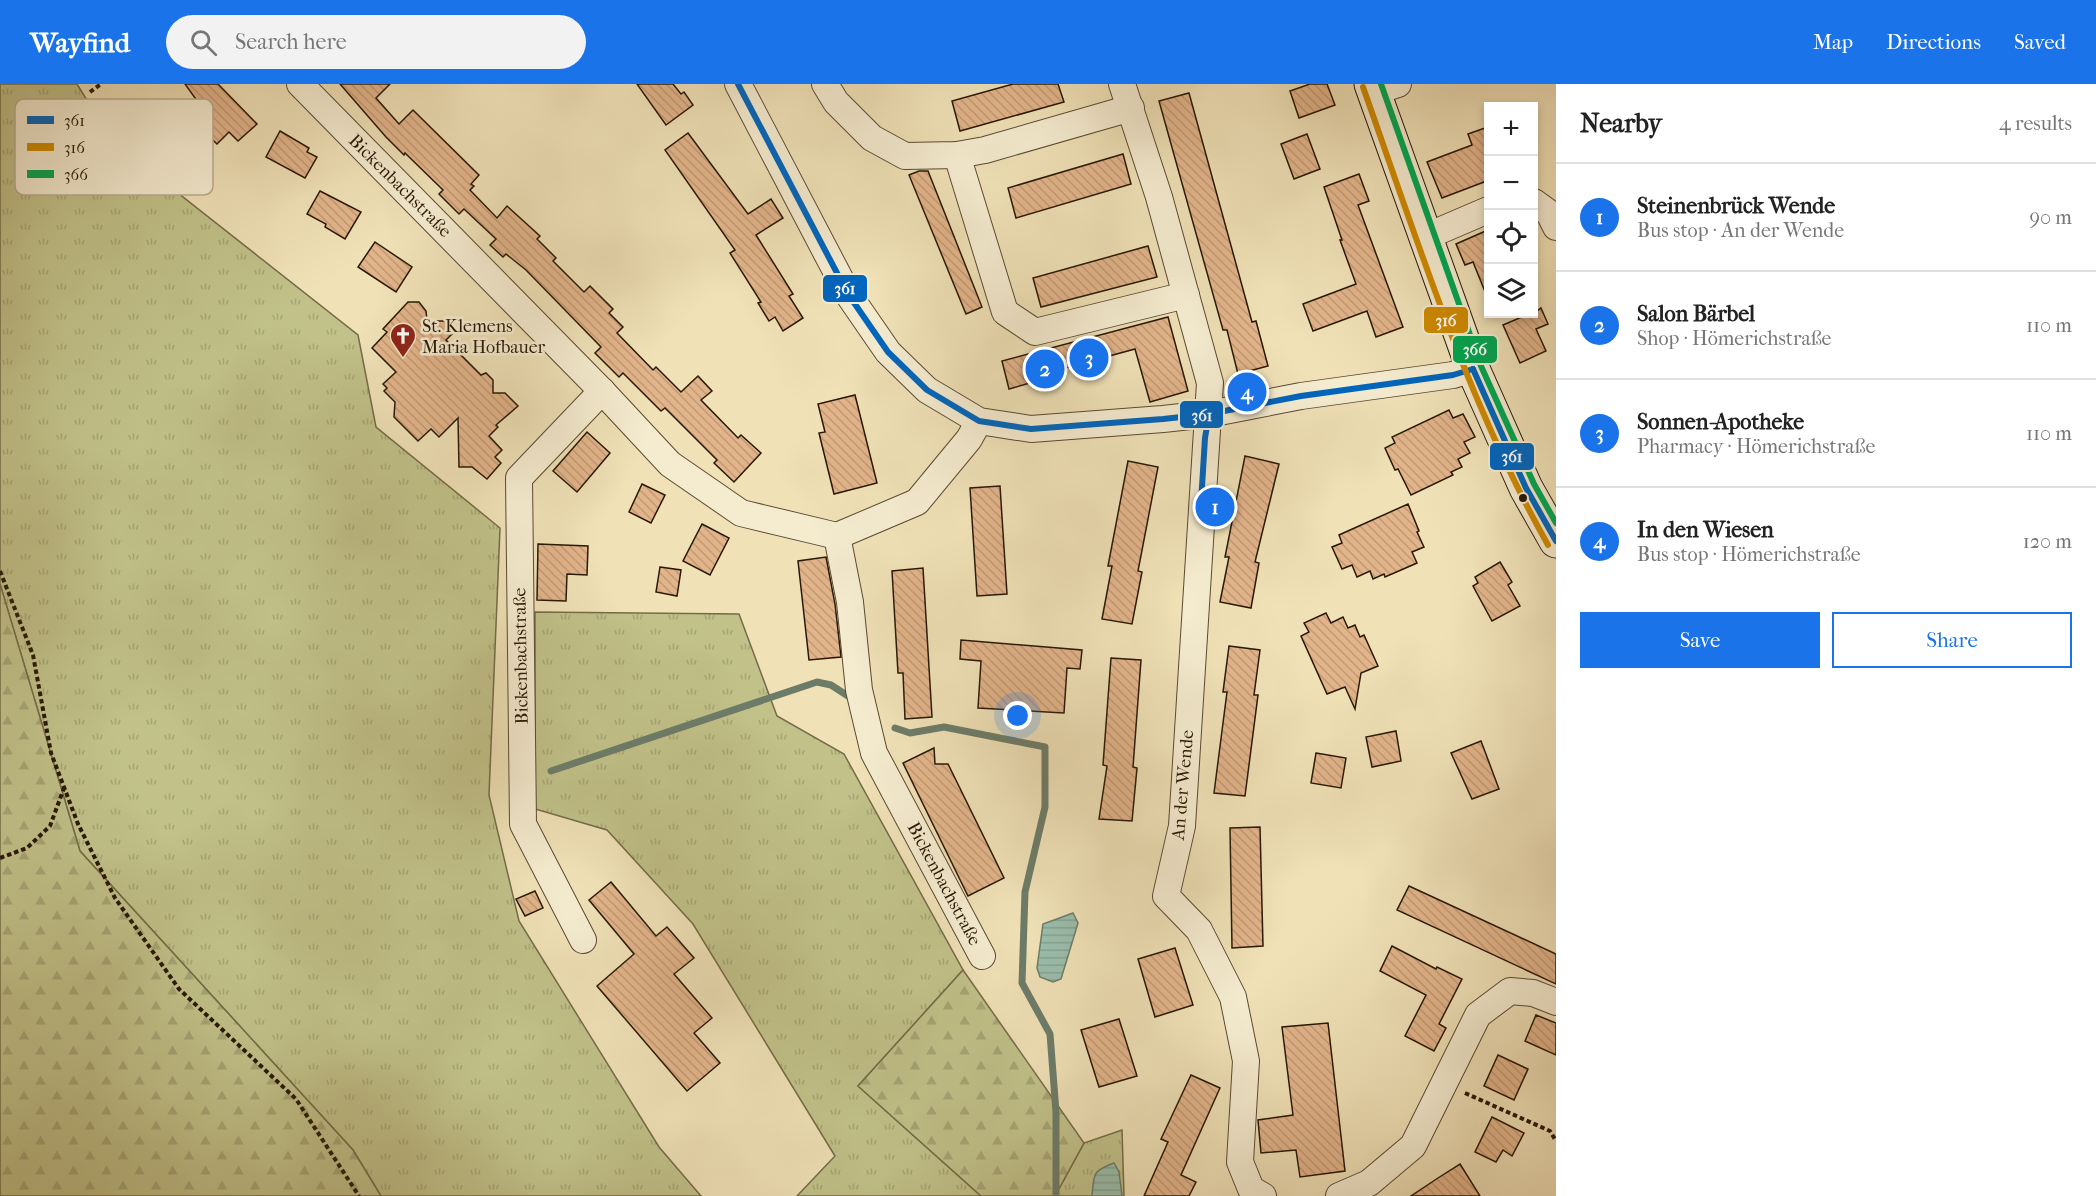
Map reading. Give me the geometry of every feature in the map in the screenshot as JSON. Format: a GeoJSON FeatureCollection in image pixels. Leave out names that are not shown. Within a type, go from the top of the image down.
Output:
{"type":"FeatureCollection","features":[{"type":"Feature","properties":{"kind":"main road"},"geometry":{"type":"LineString","coordinates":[[1381,87],[1425,237],[1473,369],[1526,488],[1556,541]]}},
{"type":"Feature","properties":{"kind":"street","name":"Bickenbachstraße"},"geometry":{"type":"LineString","coordinates":[[300,84],[602,391],[670,464],[741,513],[837,536],[850,603],[859,690],[874,753],[982,956]]}},
{"type":"Feature","properties":{"kind":"street"},"geometry":{"type":"LineString","coordinates":[[738,84],[848,294],[888,352],[927,390],[979,421],[1031,429],[1209,414],[1301,396],[1453,375],[1473,369]]}},
{"type":"Feature","properties":{"kind":"street"},"geometry":{"type":"LineString","coordinates":[[825,84],[836,102],[872,138],[905,156],[957,156],[985,150],[1126,96],[1159,197],[1210,383],[1209,414]]}},
{"type":"Feature","properties":{"kind":"street"},"geometry":{"type":"LineString","coordinates":[[957,156],[1005,312],[1035,332],[1186,295]]}},
{"type":"Feature","properties":{"kind":"street"},"geometry":{"type":"LineString","coordinates":[[1538,205],[1549,213],[1556,227]]}},
{"type":"Feature","properties":{"kind":"street"},"geometry":{"type":"LineString","coordinates":[[1425,237],[1484,212]]}},
{"type":"Feature","properties":{"kind":"street","name":"Bickenbachstraße"},"geometry":{"type":"LineString","coordinates":[[583,940],[523,824],[519,478],[602,391]]}},
{"type":"Feature","properties":{"kind":"street","name":"An der Wende"},"geometry":{"type":"LineString","coordinates":[[1209,414],[1204,449],[1182,826],[1166,896],[1199,930],[1233,996],[1246,1060],[1240,1162],[1251,1189],[1263,1196]]}},
{"type":"Feature","properties":{"kind":"street"},"geometry":{"type":"LineString","coordinates":[[837,536],[917,502],[969,439],[979,421]]}},
{"type":"Feature","properties":{"kind":"street"},"geometry":{"type":"LineString","coordinates":[[1339,1196],[1369,1183],[1413,1146],[1478,1015],[1510,991],[1533,993],[1556,1002]]}},
{"type":"Feature","properties":{"kind":"path"},"geometry":{"type":"LineString","coordinates":[[90,92],[101,84]]}},
{"type":"Feature","properties":{"kind":"path"},"geometry":{"type":"LineString","coordinates":[[0,571],[33,655],[51,753],[78,824],[115,897],[179,988],[296,1099],[359,1196]]}},
{"type":"Feature","properties":{"kind":"path"},"geometry":{"type":"LineString","coordinates":[[0,858],[27,848],[50,826],[64,787]]}},
{"type":"Feature","properties":{"kind":"path"},"geometry":{"type":"LineString","coordinates":[[1467,1094],[1550,1131],[1556,1141]]}},
{"type":"Feature","properties":{"kind":"green space"},"geometry":{"type":"Polygon","coordinates":[[[0,84],[77,84],[86,99],[15,99],[15,195],[180,195],[358,335],[376,427],[500,528],[489,795],[519,921],[659,1147],[701,1196],[381,1196],[353,1150],[80,851],[0,584],[0,84]]]}},
{"type":"Feature","properties":{"kind":"green space"},"geometry":{"type":"Polygon","coordinates":[[[0,584],[80,851],[353,1150],[381,1196],[0,1196],[0,584]]]}},
{"type":"Feature","properties":{"kind":"green space"},"geometry":{"type":"Polygon","coordinates":[[[535,612],[739,614],[777,716],[844,754],[963,970],[858,1086],[981,1196],[797,1196],[835,1156],[693,924],[607,830],[535,809],[535,612]]]}},
{"type":"Feature","properties":{"kind":"green space"},"geometry":{"type":"Polygon","coordinates":[[[963,970],[1084,1143],[1055,1196],[981,1196],[858,1086],[963,970]]]}},
{"type":"Feature","properties":{"kind":"green space"},"geometry":{"type":"Polygon","coordinates":[[[1122,1130],[1124,1196],[1055,1196],[1084,1143],[1122,1130]]]}},
{"type":"Feature","properties":{"kind":"shaded area"},"geometry":{"type":"Polygon","coordinates":[[[1073,913],[1078,923],[1061,979],[1053,982],[1040,977],[1037,968],[1043,924],[1073,913]]]}},
{"type":"Feature","properties":{"kind":"shaded area"},"geometry":{"type":"Polygon","coordinates":[[[1114,1163],[1119,1172],[1122,1196],[1092,1196],[1093,1183],[1098,1171],[1114,1163]]]}},
{"type":"Feature","properties":{"kind":"building"},"geometry":{"type":"Polygon","coordinates":[[[185,84],[218,84],[257,124],[238,141],[229,132],[217,144],[213,140],[213,99],[196,99],[185,84]]]}},
{"type":"Feature","properties":{"kind":"building"},"geometry":{"type":"Polygon","coordinates":[[[340,84],[390,84],[376,98],[399,124],[413,110],[479,175],[471,184],[474,186],[470,190],[497,218],[507,206],[540,236],[537,239],[556,258],[553,261],[584,292],[590,286],[613,309],[609,313],[623,327],[617,333],[653,370],[656,367],[681,392],[698,376],[712,391],[701,400],[738,438],[741,435],[761,453],[734,482],[714,463],[717,460],[665,408],[661,411],[623,373],[619,377],[595,353],[601,347],[526,270],[506,254],[503,257],[490,245],[496,239],[464,209],[459,214],[439,194],[443,190],[386,137],[340,84]]]}},
{"type":"Feature","properties":{"kind":"building"},"geometry":{"type":"Polygon","coordinates":[[[637,84],[673,84],[681,94],[684,92],[693,105],[666,125],[637,84]]]}},
{"type":"Feature","properties":{"kind":"building"},"geometry":{"type":"Polygon","coordinates":[[[1013,84],[1058,84],[1064,102],[960,131],[952,101],[1013,84]]]}},
{"type":"Feature","properties":{"kind":"building"},"geometry":{"type":"Polygon","coordinates":[[[1310,84],[1327,84],[1335,105],[1299,118],[1290,91],[1310,84]]]}},
{"type":"Feature","properties":{"kind":"building"},"geometry":{"type":"Polygon","coordinates":[[[1189,93],[1252,322],[1256,321],[1268,366],[1238,374],[1227,330],[1223,330],[1159,101],[1189,93]]]}},
{"type":"Feature","properties":{"kind":"building"},"geometry":{"type":"Polygon","coordinates":[[[1484,128],[1484,182],[1442,198],[1427,162],[1472,145],[1468,134],[1484,128]]]}},
{"type":"Feature","properties":{"kind":"building"},"geometry":{"type":"Polygon","coordinates":[[[280,131],[309,148],[307,152],[317,157],[305,178],[266,157],[280,131]]]}},
{"type":"Feature","properties":{"kind":"building"},"geometry":{"type":"Polygon","coordinates":[[[688,133],[748,214],[771,199],[783,218],[756,235],[793,294],[789,296],[803,318],[783,331],[775,317],[769,321],[758,303],[761,302],[730,253],[735,250],[665,150],[688,133]]]}},
{"type":"Feature","properties":{"kind":"building"},"geometry":{"type":"Polygon","coordinates":[[[1307,134],[1320,169],[1294,179],[1281,144],[1307,134]]]}},
{"type":"Feature","properties":{"kind":"building"},"geometry":{"type":"Polygon","coordinates":[[[1123,154],[1131,184],[1016,218],[1008,188],[1123,154]]]}},
{"type":"Feature","properties":{"kind":"building"},"geometry":{"type":"Polygon","coordinates":[[[919,171],[928,171],[982,307],[966,314],[909,175],[919,171]]]}},
{"type":"Feature","properties":{"kind":"building"},"geometry":{"type":"Polygon","coordinates":[[[1359,174],[1369,201],[1358,205],[1403,327],[1376,337],[1367,311],[1313,331],[1303,304],[1356,284],[1324,187],[1359,174]]]}},
{"type":"Feature","properties":{"kind":"building"},"geometry":{"type":"Polygon","coordinates":[[[320,191],[361,212],[345,239],[325,227],[326,224],[307,214],[320,191]]]}},
{"type":"Feature","properties":{"kind":"building"},"geometry":{"type":"Polygon","coordinates":[[[1484,232],[1484,289],[1473,262],[1465,265],[1456,244],[1484,232]]]}},
{"type":"Feature","properties":{"kind":"building"},"geometry":{"type":"Polygon","coordinates":[[[375,242],[412,267],[396,292],[358,267],[375,242]]]}},
{"type":"Feature","properties":{"kind":"building"},"geometry":{"type":"Polygon","coordinates":[[[1148,246],[1157,277],[1041,307],[1033,278],[1148,246]]]}},
{"type":"Feature","properties":{"kind":"building"},"geometry":{"type":"Polygon","coordinates":[[[408,302],[419,302],[426,311],[427,321],[446,321],[456,330],[446,340],[481,375],[486,373],[493,380],[493,393],[505,393],[518,406],[496,425],[498,427],[489,436],[502,450],[495,457],[501,463],[487,479],[472,467],[459,467],[458,418],[439,437],[431,429],[418,441],[394,417],[395,402],[384,391],[387,388],[383,384],[396,372],[372,348],[387,332],[383,329],[408,302]]]}},
{"type":"Feature","properties":{"kind":"building"},"geometry":{"type":"Polygon","coordinates":[[[1541,308],[1548,324],[1536,329],[1546,351],[1520,363],[1503,325],[1520,318],[1538,318],[1538,310],[1541,308]]]}},
{"type":"Feature","properties":{"kind":"building"},"geometry":{"type":"Polygon","coordinates":[[[1168,317],[1188,391],[1150,402],[1135,349],[1036,376],[1037,381],[1009,389],[1002,361],[1168,317]]]}},
{"type":"Feature","properties":{"kind":"building"},"geometry":{"type":"Polygon","coordinates":[[[855,395],[877,483],[834,494],[819,433],[825,432],[818,404],[855,395]]]}},
{"type":"Feature","properties":{"kind":"building"},"geometry":{"type":"Polygon","coordinates":[[[1449,410],[1453,418],[1463,414],[1475,437],[1464,442],[1470,453],[1458,459],[1462,467],[1451,472],[1453,475],[1411,495],[1398,469],[1395,470],[1385,448],[1395,443],[1392,437],[1449,410]]]}},
{"type":"Feature","properties":{"kind":"building"},"geometry":{"type":"Polygon","coordinates":[[[587,432],[610,453],[577,492],[553,471],[587,432]]]}},
{"type":"Feature","properties":{"kind":"building"},"geometry":{"type":"Polygon","coordinates":[[[1245,456],[1279,464],[1255,562],[1259,563],[1251,608],[1220,602],[1229,557],[1225,557],[1245,456]]]}},
{"type":"Feature","properties":{"kind":"building"},"geometry":{"type":"Polygon","coordinates":[[[1128,461],[1158,467],[1138,571],[1142,572],[1132,624],[1102,619],[1112,566],[1108,566],[1128,461]]]}},
{"type":"Feature","properties":{"kind":"building"},"geometry":{"type":"Polygon","coordinates":[[[642,484],[665,495],[651,523],[629,512],[642,484]]]}},
{"type":"Feature","properties":{"kind":"building"},"geometry":{"type":"Polygon","coordinates":[[[1000,486],[1007,594],[977,596],[970,488],[1000,486]]]}},
{"type":"Feature","properties":{"kind":"building"},"geometry":{"type":"Polygon","coordinates":[[[1408,504],[1424,547],[1412,552],[1417,563],[1385,577],[1384,574],[1373,579],[1370,571],[1357,577],[1352,565],[1342,569],[1332,547],[1342,543],[1339,535],[1408,504]]]}},
{"type":"Feature","properties":{"kind":"building"},"geometry":{"type":"Polygon","coordinates":[[[702,524],[729,538],[710,575],[683,561],[702,524]]]}},
{"type":"Feature","properties":{"kind":"building"},"geometry":{"type":"Polygon","coordinates":[[[538,544],[588,546],[587,575],[567,574],[566,601],[537,600],[538,544]]]}},
{"type":"Feature","properties":{"kind":"building"},"geometry":{"type":"Polygon","coordinates":[[[826,557],[835,604],[841,657],[809,660],[798,561],[826,557]]]}},
{"type":"Feature","properties":{"kind":"building"},"geometry":{"type":"Polygon","coordinates":[[[1500,562],[1512,582],[1508,585],[1520,606],[1492,621],[1473,586],[1478,583],[1475,577],[1500,562]]]}},
{"type":"Feature","properties":{"kind":"building"},"geometry":{"type":"Polygon","coordinates":[[[660,567],[681,570],[677,596],[656,592],[660,567]]]}},
{"type":"Feature","properties":{"kind":"building"},"geometry":{"type":"Polygon","coordinates":[[[923,568],[932,717],[905,719],[903,673],[898,673],[892,571],[923,568]]]}},
{"type":"Feature","properties":{"kind":"building"},"geometry":{"type":"Polygon","coordinates":[[[1326,613],[1331,623],[1343,617],[1348,628],[1355,625],[1360,637],[1364,635],[1378,666],[1361,673],[1355,709],[1345,687],[1327,694],[1301,636],[1309,632],[1304,623],[1326,613]]]}},
{"type":"Feature","properties":{"kind":"building"},"geometry":{"type":"Polygon","coordinates":[[[961,640],[1082,650],[1080,669],[1067,668],[1064,713],[978,708],[981,661],[960,659],[961,640]]]}},
{"type":"Feature","properties":{"kind":"building"},"geometry":{"type":"Polygon","coordinates":[[[1229,646],[1260,650],[1254,695],[1258,695],[1245,796],[1214,793],[1227,692],[1223,692],[1229,646]]]}},
{"type":"Feature","properties":{"kind":"building"},"geometry":{"type":"Polygon","coordinates":[[[1111,658],[1141,660],[1133,767],[1137,768],[1132,821],[1099,819],[1107,766],[1103,765],[1111,658]]]}},
{"type":"Feature","properties":{"kind":"building"},"geometry":{"type":"Polygon","coordinates":[[[1396,731],[1401,761],[1372,767],[1366,737],[1396,731]]]}},
{"type":"Feature","properties":{"kind":"building"},"geometry":{"type":"Polygon","coordinates":[[[1481,741],[1499,789],[1472,799],[1451,753],[1481,741]]]}},
{"type":"Feature","properties":{"kind":"building"},"geometry":{"type":"Polygon","coordinates":[[[934,748],[935,764],[948,764],[1004,878],[968,896],[903,763],[934,748]]]}},
{"type":"Feature","properties":{"kind":"building"},"geometry":{"type":"Polygon","coordinates":[[[1316,753],[1346,758],[1341,788],[1311,783],[1316,753]]]}},
{"type":"Feature","properties":{"kind":"building"},"geometry":{"type":"Polygon","coordinates":[[[1260,827],[1263,946],[1232,948],[1230,828],[1260,827]]]}},
{"type":"Feature","properties":{"kind":"building"},"geometry":{"type":"Polygon","coordinates":[[[611,882],[656,936],[667,927],[694,958],[674,974],[712,1018],[694,1033],[720,1063],[687,1091],[597,986],[634,954],[589,900],[611,882]]]}},
{"type":"Feature","properties":{"kind":"building"},"geometry":{"type":"Polygon","coordinates":[[[1409,886],[1556,954],[1556,984],[1397,910],[1409,886]]]}},
{"type":"Feature","properties":{"kind":"building"},"geometry":{"type":"Polygon","coordinates":[[[535,891],[543,908],[525,916],[516,899],[535,891]]]}},
{"type":"Feature","properties":{"kind":"building"},"geometry":{"type":"Polygon","coordinates":[[[1392,946],[1436,969],[1437,967],[1462,979],[1439,1024],[1446,1028],[1434,1051],[1405,1036],[1426,995],[1380,971],[1392,946]]]}},
{"type":"Feature","properties":{"kind":"building"},"geometry":{"type":"Polygon","coordinates":[[[1175,948],[1193,1005],[1155,1017],[1138,959],[1175,948]]]}},
{"type":"Feature","properties":{"kind":"building"},"geometry":{"type":"Polygon","coordinates":[[[1536,1015],[1556,1023],[1556,1055],[1525,1041],[1536,1015]]]}},
{"type":"Feature","properties":{"kind":"building"},"geometry":{"type":"Polygon","coordinates":[[[1119,1019],[1137,1076],[1099,1087],[1081,1030],[1119,1019]]]}},
{"type":"Feature","properties":{"kind":"building"},"geometry":{"type":"Polygon","coordinates":[[[1328,1023],[1345,1171],[1300,1177],[1296,1150],[1261,1153],[1258,1120],[1293,1115],[1282,1027],[1328,1023]]]}},
{"type":"Feature","properties":{"kind":"building"},"geometry":{"type":"Polygon","coordinates":[[[1498,1055],[1528,1069],[1514,1100],[1484,1086],[1498,1055]]]}},
{"type":"Feature","properties":{"kind":"building"},"geometry":{"type":"Polygon","coordinates":[[[1191,1075],[1220,1088],[1181,1175],[1196,1182],[1189,1196],[1144,1196],[1168,1142],[1161,1139],[1191,1075]]]}},
{"type":"Feature","properties":{"kind":"building"},"geometry":{"type":"Polygon","coordinates":[[[1492,1117],[1524,1133],[1512,1156],[1503,1150],[1496,1162],[1475,1152],[1492,1117]]]}},
{"type":"Feature","properties":{"kind":"building"},"geometry":{"type":"Polygon","coordinates":[[[1460,1164],[1480,1196],[1411,1196],[1438,1178],[1460,1164]]]}},
{"type":"Feature","properties":{"kind":"waterway"},"geometry":{"type":"LineString","coordinates":[[551,771],[817,682],[831,685],[848,696]]}},
{"type":"Feature","properties":{"kind":"waterway"},"geometry":{"type":"LineString","coordinates":[[895,728],[910,733],[944,727],[1045,747],[1045,807],[1025,892],[1022,983],[1050,1034],[1056,1112],[1056,1196]]}},
{"type":"Feature","properties":{"kind":"transit line","name":"361"},"geometry":{"type":"LineString","coordinates":[[738,84],[848,294],[888,352],[927,390],[979,421],[1031,429],[1163,419],[1209,414],[1301,396],[1453,375],[1473,369]]}},
{"type":"Feature","properties":{"kind":"transit line","name":"366"},"geometry":{"type":"LineString","coordinates":[[1381,84],[1481,366],[1534,484],[1556,523]]}},
{"type":"Feature","properties":{"kind":"transit line","name":"316"},"geometry":{"type":"LineString","coordinates":[[1363,87],[1424,262],[1468,378],[1519,490],[1548,545]]}},
{"type":"Feature","properties":{"kind":"transit line","name":"361"},"geometry":{"type":"LineString","coordinates":[[1473,369],[1526,488],[1556,541]]}},
{"type":"Feature","properties":{"kind":"transit line","name":"361"},"geometry":{"type":"LineString","coordinates":[[1201,503],[1205,438],[1209,414]]}},
{"type":"Feature","properties":{"kind":"place","name":"Sonnen-Apotheke"},"geometry":{"type":"Point","coordinates":[1089,358]}},
{"type":"Feature","properties":{"kind":"place","name":"St. Klemens Maria Hofbauer"},"geometry":{"type":"Point","coordinates":[403,359]}},
{"type":"Feature","properties":{"kind":"place","name":"Salon Bärbel"},"geometry":{"type":"Point","coordinates":[1045,369]}},
{"type":"Feature","properties":{"kind":"place","name":"In den Wiesen"},"geometry":{"type":"Point","coordinates":[1247,392]}},
{"type":"Feature","properties":{"kind":"place","name":"Steinenbrück Wende"},"geometry":{"type":"Point","coordinates":[1215,507]}}]}
